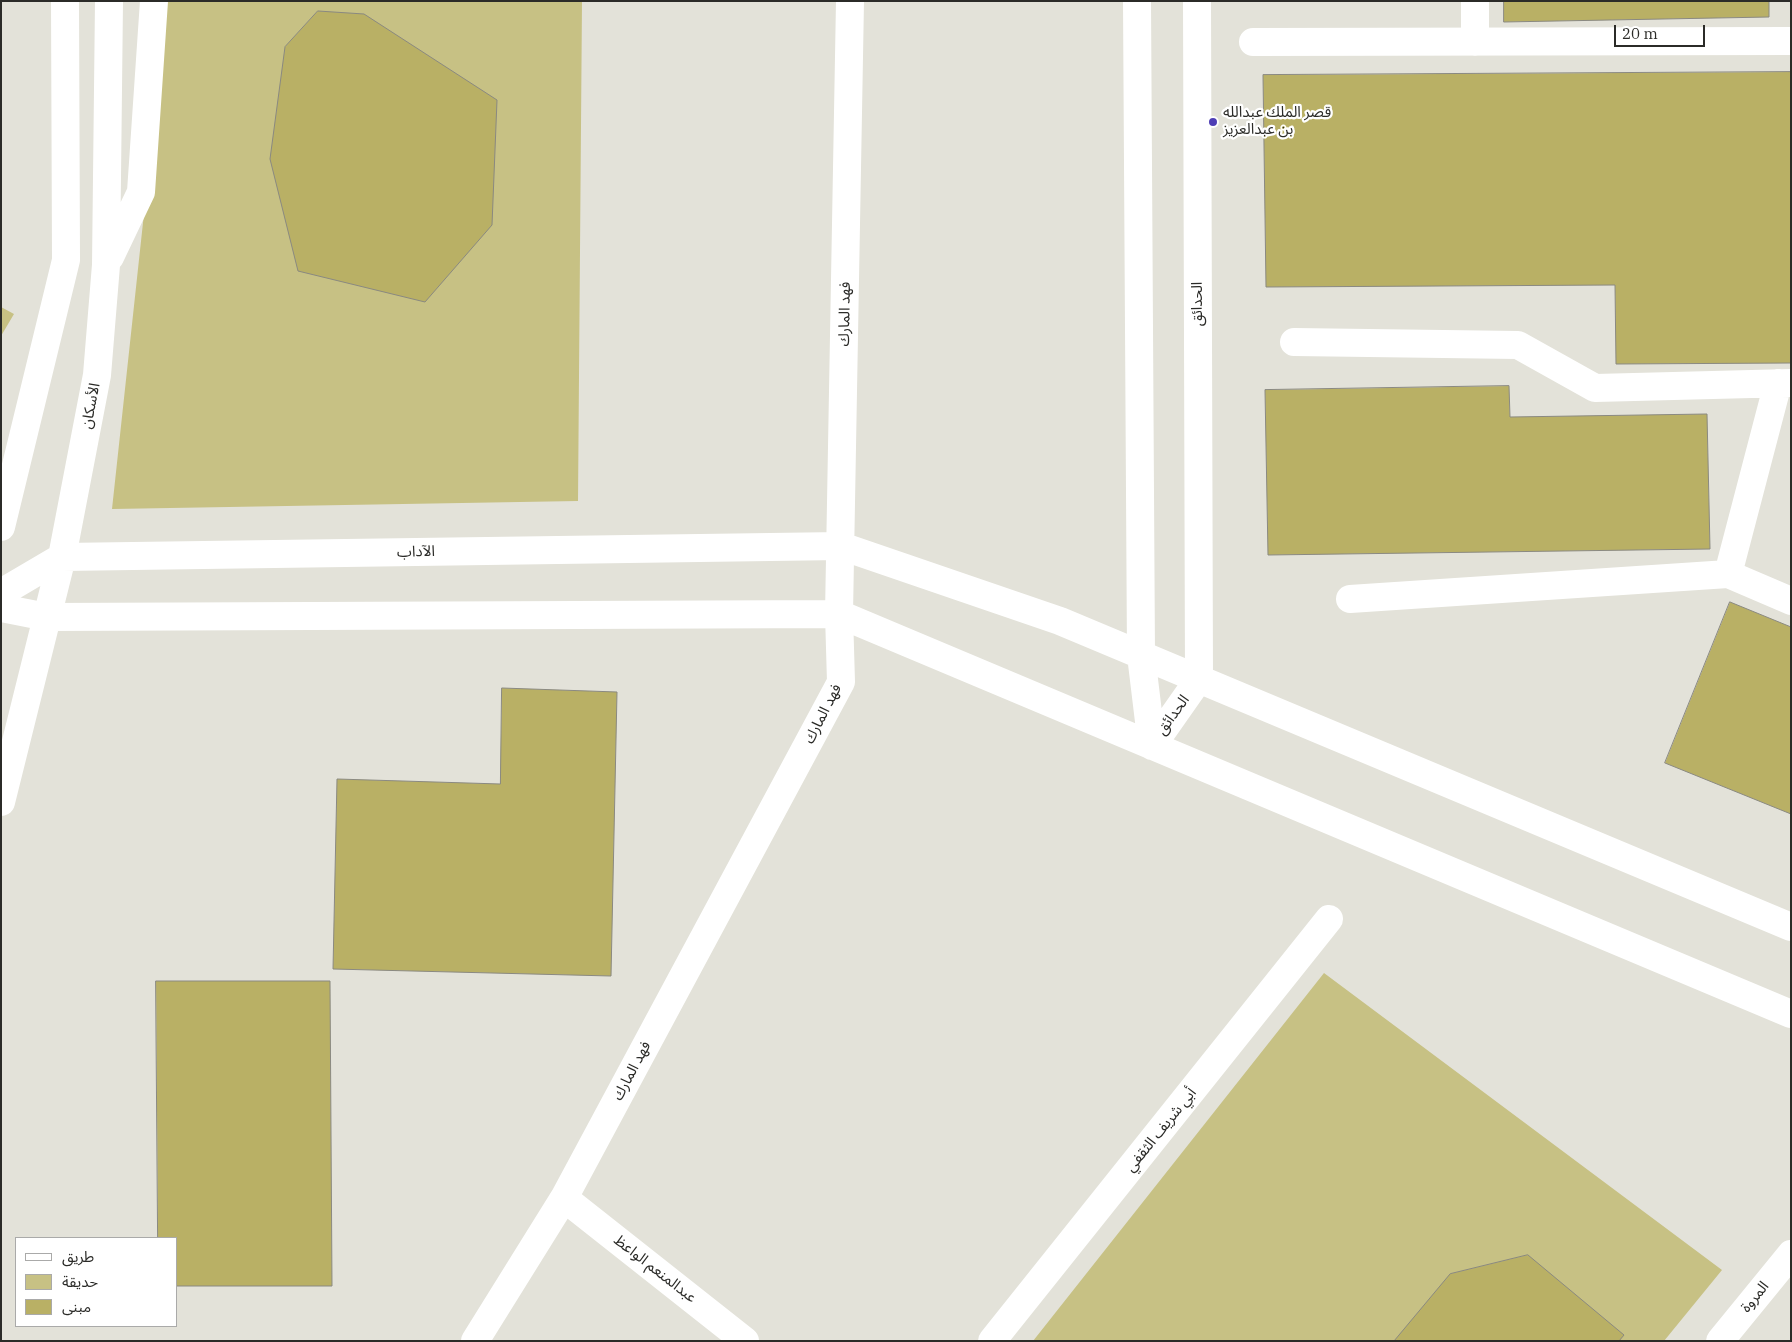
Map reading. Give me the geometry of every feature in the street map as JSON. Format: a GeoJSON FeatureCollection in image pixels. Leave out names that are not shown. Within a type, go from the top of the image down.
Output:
{"type":"FeatureCollection","features":[{"type":"Feature","properties":{"kind":"street"},"geometry":{"type":"LineString","coordinates":[[1,527],[66,260],[65,1]]}},
{"type":"Feature","properties":{"kind":"street","name":"الأسكان"},"geometry":{"type":"LineString","coordinates":[[1,802],[62,557],[97,375],[106,265],[109,1]]}},
{"type":"Feature","properties":{"kind":"street"},"geometry":{"type":"LineString","coordinates":[[106,265],[141,192],[154,1]]}},
{"type":"Feature","properties":{"kind":"street","name":"فهد المارك"},"geometry":{"type":"LineString","coordinates":[[475,1341],[564,1198],[841,682],[839,614],[850,1]]}},
{"type":"Feature","properties":{"kind":"street","name":"الحدائق"},"geometry":{"type":"LineString","coordinates":[[1137,1],[1141,655],[1152,746]]}},
{"type":"Feature","properties":{"kind":"street","name":"الحدائق"},"geometry":{"type":"LineString","coordinates":[[1152,746],[1199,679],[1197,1]]}},
{"type":"Feature","properties":{"kind":"street"},"geometry":{"type":"LineString","coordinates":[[1475,1],[1475,42]]}},
{"type":"Feature","properties":{"kind":"street"},"geometry":{"type":"LineString","coordinates":[[1253,42],[1791,41]]}},
{"type":"Feature","properties":{"kind":"street"},"geometry":{"type":"LineString","coordinates":[[1294,342],[1518,345],[1595,388],[1784,383],[1728,574]]}},
{"type":"Feature","properties":{"kind":"street","name":"الآداب"},"geometry":{"type":"LineString","coordinates":[[1,593],[62,557],[841,546],[1060,621],[1791,928]]}},
{"type":"Feature","properties":{"kind":"street"},"geometry":{"type":"LineString","coordinates":[[1350,599],[1728,574],[1791,601]]}},
{"type":"Feature","properties":{"kind":"street"},"geometry":{"type":"LineString","coordinates":[[1,608],[48,617],[839,614],[1791,1014]]}},
{"type":"Feature","properties":{"kind":"street","name":"أبي شريف الثقفي"},"geometry":{"type":"LineString","coordinates":[[992,1341],[1329,919]]}},
{"type":"Feature","properties":{"kind":"street","name":"عبدالمنعم الواعظ"},"geometry":{"type":"LineString","coordinates":[[564,1198],[745,1341]]}},
{"type":"Feature","properties":{"kind":"street","name":"المروة"},"geometry":{"type":"LineString","coordinates":[[1726,1338],[1782,1279],[1791,1254]]}},
{"type":"Feature","properties":{"kind":"green space"},"geometry":{"type":"Polygon","coordinates":[[[167,1],[582,1],[578,501],[112,509],[167,1]]]}},
{"type":"Feature","properties":{"kind":"green space"},"geometry":{"type":"Polygon","coordinates":[[[1,307],[14,314],[1,336],[1,307]]]}},
{"type":"Feature","properties":{"kind":"green space"},"geometry":{"type":"Polygon","coordinates":[[[1324,973],[1722,1270],[1664,1341],[1033,1341],[1324,973]]]}},
{"type":"Feature","properties":{"kind":"building"},"geometry":{"type":"Polygon","coordinates":[[[1504,1],[1769,1],[1769,17],[1504,22],[1504,1]]]}},
{"type":"Feature","properties":{"kind":"building"},"geometry":{"type":"Polygon","coordinates":[[[318,11],[364,14],[497,100],[492,225],[425,302],[298,271],[270,159],[285,47],[318,11]]]}},
{"type":"Feature","properties":{"kind":"building"},"geometry":{"type":"Polygon","coordinates":[[[1791,72],[1791,363],[1616,364],[1615,285],[1266,287],[1263,75],[1791,72]]]}},
{"type":"Feature","properties":{"kind":"building"},"geometry":{"type":"Polygon","coordinates":[[[1509,386],[1510,417],[1707,414],[1710,549],[1268,555],[1265,390],[1509,386]]]}},
{"type":"Feature","properties":{"kind":"building"},"geometry":{"type":"Polygon","coordinates":[[[1730,602],[1791,627],[1791,814],[1665,763],[1730,602]]]}},
{"type":"Feature","properties":{"kind":"building"},"geometry":{"type":"Polygon","coordinates":[[[502,688],[617,692],[611,976],[333,969],[337,779],[500,784],[502,688]]]}},
{"type":"Feature","properties":{"kind":"building"},"geometry":{"type":"Polygon","coordinates":[[[156,981],[330,981],[332,1286],[178,1286],[178,1237],[158,1237],[156,981]]]}},
{"type":"Feature","properties":{"kind":"building"},"geometry":{"type":"Polygon","coordinates":[[[1528,1255],[1624,1335],[1619,1341],[1394,1341],[1450,1274],[1528,1255]]]}},
{"type":"Feature","properties":{"kind":"place","name":"قصر الملك عبدالله بن عبدالعزيز"},"geometry":{"type":"Point","coordinates":[1213,122]}}]}
